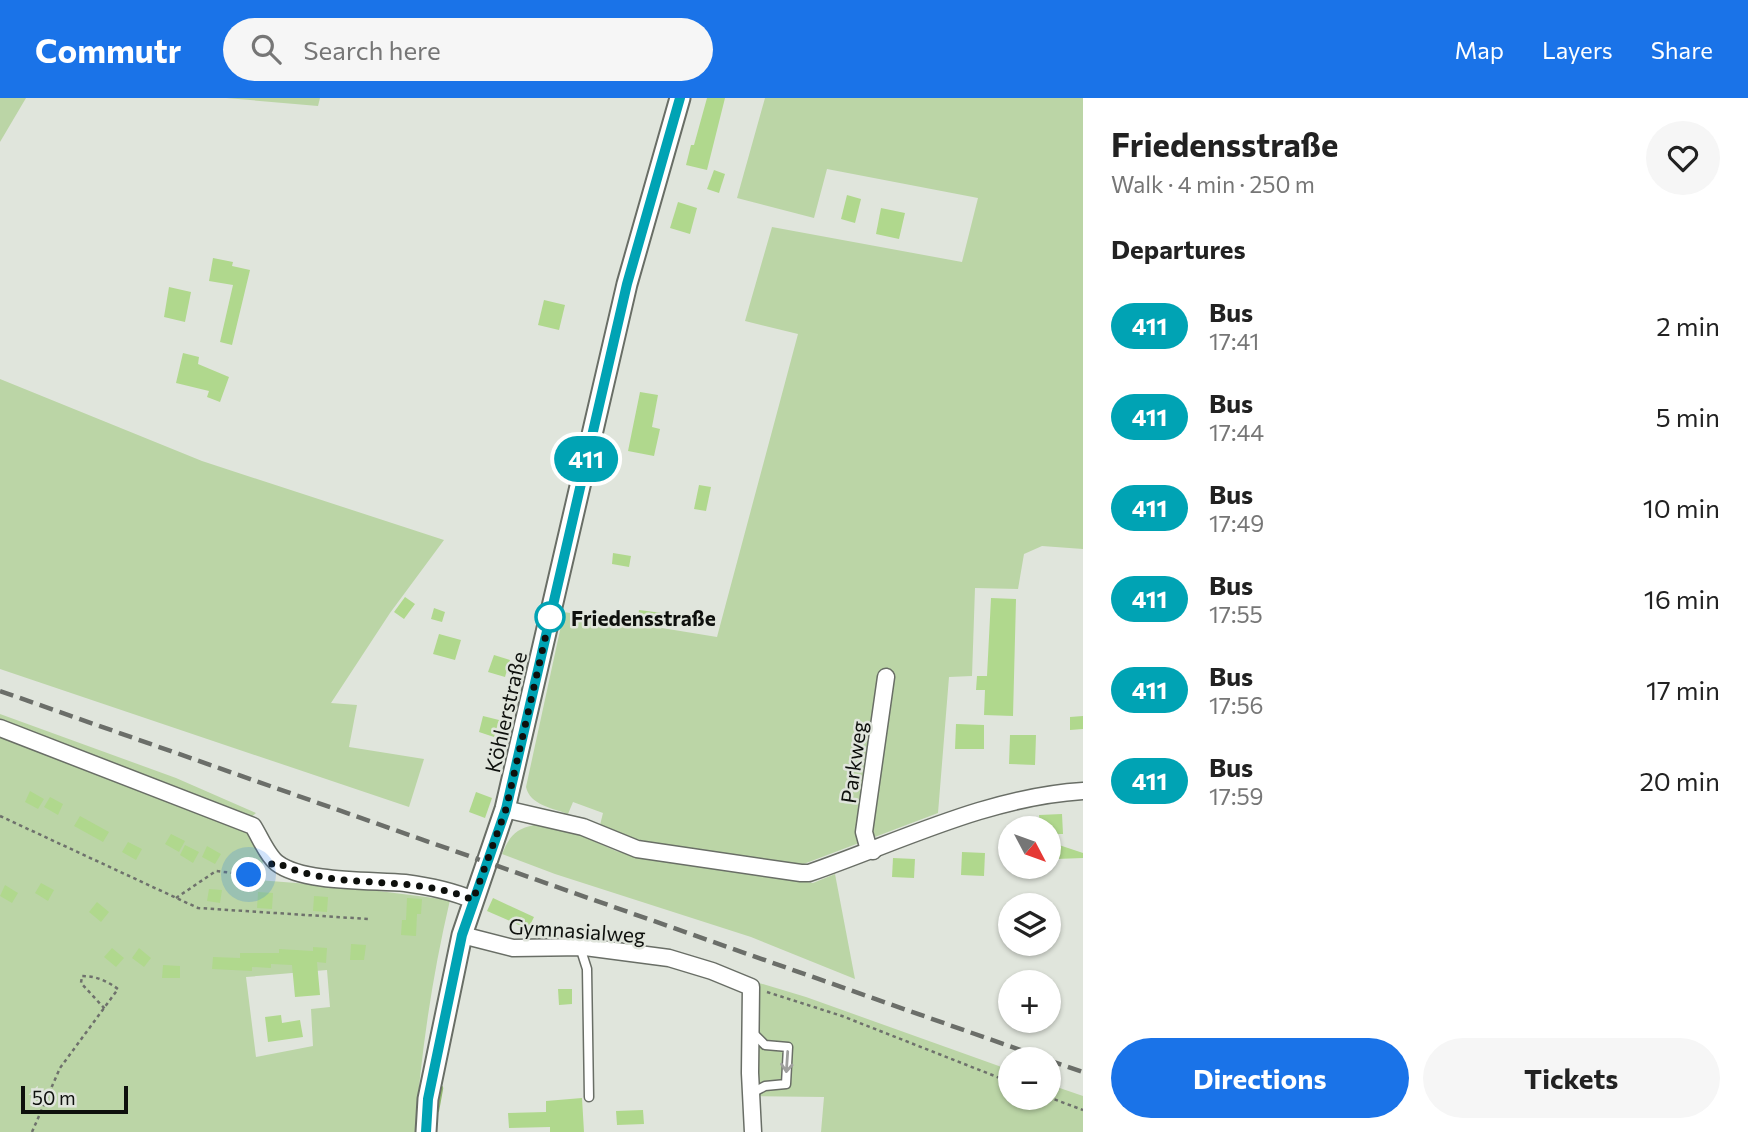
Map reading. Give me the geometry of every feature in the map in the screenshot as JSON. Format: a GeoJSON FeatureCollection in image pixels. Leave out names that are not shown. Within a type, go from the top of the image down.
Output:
{"type":"FeatureCollection","features":[{"type":"Feature","properties":{"kind":"street","name":"Köhlerstraße"},"geometry":{"type":"LineString","coordinates":[[426,1132],[428,1099],[462,935],[506,809],[627,284],[680,98]]}},
{"type":"Feature","properties":{"kind":"street","name":"Parkweg"},"geometry":{"type":"LineString","coordinates":[[873,851],[864,832],[886,677]]}},
{"type":"Feature","properties":{"kind":"street"},"geometry":{"type":"LineString","coordinates":[[0,728],[253,826],[276,862],[295,872],[432,887],[458,893],[473,900]]}},
{"type":"Feature","properties":{"kind":"street"},"geometry":{"type":"LineString","coordinates":[[506,809],[583,827],[637,849],[809,873],[873,851],[950,819],[1057,793],[1083,791]]}},
{"type":"Feature","properties":{"kind":"street","name":"Gymnasialweg"},"geometry":{"type":"LineString","coordinates":[[462,935],[513,948],[580,947],[669,958],[751,987]]}},
{"type":"Feature","properties":{"kind":"street"},"geometry":{"type":"LineString","coordinates":[[751,987],[753,1132]]}},
{"type":"Feature","properties":{"kind":"lane"},"geometry":{"type":"LineString","coordinates":[[580,947],[587,969],[589,1097]]}},
{"type":"Feature","properties":{"kind":"lane"},"geometry":{"type":"LineString","coordinates":[[751,1031],[765,1045],[788,1047],[786,1084],[765,1086],[751,1093]]}},
{"type":"Feature","properties":{"kind":"path"},"geometry":{"type":"LineString","coordinates":[[0,816],[198,908],[368,919]]}},
{"type":"Feature","properties":{"kind":"path"},"geometry":{"type":"LineString","coordinates":[[176,898],[216,871],[249,875],[276,862]]}},
{"type":"Feature","properties":{"kind":"path"},"geometry":{"type":"LineString","coordinates":[[32,1132],[60,1068],[105,1009],[118,989],[92,976],[82,976],[81,983],[105,1009]]}},
{"type":"Feature","properties":{"kind":"path"},"geometry":{"type":"LineString","coordinates":[[751,987],[842,1016],[998,1077]]}},
{"type":"Feature","properties":{"kind":"path"},"geometry":{"type":"LineString","coordinates":[[1061,1102],[1083,1110]]}},
{"type":"Feature","properties":{"kind":"green space"},"geometry":{"type":"Polygon","coordinates":[[[0,98],[26,98],[0,142],[0,98]]]}},
{"type":"Feature","properties":{"kind":"green space"},"geometry":{"type":"Polygon","coordinates":[[[226,98],[320,98],[318,106],[226,98]]]}},
{"type":"Feature","properties":{"kind":"green space"},"geometry":{"type":"Polygon","coordinates":[[[765,98],[1083,98],[1083,549],[1042,546],[1024,554],[1018,589],[975,588],[972,676],[949,677],[938,813],[801,865],[630,838],[600,825],[603,813],[573,802],[568,814],[555,810],[537,802],[526,787],[564,612],[717,637],[798,334],[745,321],[772,227],[962,262],[978,198],[827,169],[814,218],[737,198],[765,98]]]}},
{"type":"Feature","properties":{"kind":"green space"},"geometry":{"type":"Polygon","coordinates":[[[0,379],[202,461],[444,540],[390,613],[331,703],[357,705],[349,747],[424,759],[409,807],[0,669],[0,379]]]}},
{"type":"Feature","properties":{"kind":"green space"},"geometry":{"type":"Polygon","coordinates":[[[0,714],[176,778],[256,813],[241,826],[265,854],[258,880],[347,887],[450,900],[428,1015],[415,1132],[0,1132],[0,714]],[[327,970],[246,977],[256,1057],[313,1046],[311,1009],[330,1007],[327,970]]]}},
{"type":"Feature","properties":{"kind":"green space"},"geometry":{"type":"Polygon","coordinates":[[[534,825],[575,833],[616,851],[649,860],[684,862],[813,883],[835,874],[855,979],[751,937],[555,874],[502,854],[514,835],[534,825]]]}},
{"type":"Feature","properties":{"kind":"green space"},"geometry":{"type":"Polygon","coordinates":[[[746,979],[806,997],[998,1066],[998,1110],[1061,1110],[1061,1088],[1083,1096],[1083,1132],[821,1132],[824,1097],[746,1096],[746,979]]]}},
{"type":"Feature","properties":{"kind":"building"},"geometry":{"type":"Polygon","coordinates":[[[707,98],[725,98],[707,170],[686,165],[707,98]]]}},
{"type":"Feature","properties":{"kind":"building"},"geometry":{"type":"Polygon","coordinates":[[[714,170],[725,174],[719,193],[707,189],[714,170]]]}},
{"type":"Feature","properties":{"kind":"building"},"geometry":{"type":"Polygon","coordinates":[[[847,195],[861,199],[855,223],[841,219],[847,195]]]}},
{"type":"Feature","properties":{"kind":"building"},"geometry":{"type":"Polygon","coordinates":[[[678,202],[697,208],[690,234],[670,228],[678,202]]]}},
{"type":"Feature","properties":{"kind":"building"},"geometry":{"type":"Polygon","coordinates":[[[881,208],[905,213],[899,239],[876,234],[881,208]]]}},
{"type":"Feature","properties":{"kind":"building"},"geometry":{"type":"Polygon","coordinates":[[[213,258],[233,262],[232,266],[250,270],[232,345],[220,342],[233,285],[209,281],[213,258]]]}},
{"type":"Feature","properties":{"kind":"building"},"geometry":{"type":"Polygon","coordinates":[[[169,287],[191,292],[185,322],[164,317],[169,287]]]}},
{"type":"Feature","properties":{"kind":"building"},"geometry":{"type":"Polygon","coordinates":[[[544,300],[565,305],[559,330],[538,325],[544,300]]]}},
{"type":"Feature","properties":{"kind":"building"},"geometry":{"type":"Polygon","coordinates":[[[183,353],[199,357],[198,364],[229,377],[220,402],[207,397],[209,391],[176,383],[183,353]]]}},
{"type":"Feature","properties":{"kind":"building"},"geometry":{"type":"Polygon","coordinates":[[[640,392],[658,395],[652,427],[660,429],[654,456],[628,451],[640,392]]]}},
{"type":"Feature","properties":{"kind":"building"},"geometry":{"type":"Polygon","coordinates":[[[699,485],[711,487],[706,511],[694,509],[699,485]]]}},
{"type":"Feature","properties":{"kind":"building"},"geometry":{"type":"Polygon","coordinates":[[[613,553],[631,556],[629,567],[612,564],[613,553]]]}},
{"type":"Feature","properties":{"kind":"building"},"geometry":{"type":"Polygon","coordinates":[[[405,597],[415,604],[404,619],[394,612],[405,597]]]}},
{"type":"Feature","properties":{"kind":"building"},"geometry":{"type":"Polygon","coordinates":[[[991,598],[1016,599],[1013,716],[984,715],[985,690],[976,690],[977,676],[987,676],[991,598]]]}},
{"type":"Feature","properties":{"kind":"building"},"geometry":{"type":"Polygon","coordinates":[[[434,608],[445,612],[442,622],[431,619],[434,608]]]}},
{"type":"Feature","properties":{"kind":"building"},"geometry":{"type":"Polygon","coordinates":[[[639,610],[678,615],[676,626],[638,620],[639,610]]]}},
{"type":"Feature","properties":{"kind":"building"},"geometry":{"type":"Polygon","coordinates":[[[439,634],[461,640],[455,660],[433,654],[439,634]]]}},
{"type":"Feature","properties":{"kind":"building"},"geometry":{"type":"Polygon","coordinates":[[[494,655],[510,660],[505,677],[488,672],[494,655]]]}},
{"type":"Feature","properties":{"kind":"building"},"geometry":{"type":"Polygon","coordinates":[[[483,716],[499,720],[494,737],[479,732],[483,716]]]}},
{"type":"Feature","properties":{"kind":"building"},"geometry":{"type":"Polygon","coordinates":[[[1083,716],[1083,729],[1070,730],[1070,717],[1083,716]]]}},
{"type":"Feature","properties":{"kind":"building"},"geometry":{"type":"Polygon","coordinates":[[[956,724],[984,725],[984,749],[955,749],[956,724]]]}},
{"type":"Feature","properties":{"kind":"building"},"geometry":{"type":"Polygon","coordinates":[[[1010,735],[1036,735],[1035,765],[1009,764],[1010,735]]]}},
{"type":"Feature","properties":{"kind":"building"},"geometry":{"type":"Polygon","coordinates":[[[30,791],[44,799],[38,809],[25,802],[30,791]]]}},
{"type":"Feature","properties":{"kind":"building"},"geometry":{"type":"Polygon","coordinates":[[[476,792],[492,798],[485,818],[469,812],[476,792]]]}},
{"type":"Feature","properties":{"kind":"building"},"geometry":{"type":"Polygon","coordinates":[[[50,797],[63,804],[58,815],[44,807],[50,797]]]}},
{"type":"Feature","properties":{"kind":"building"},"geometry":{"type":"Polygon","coordinates":[[[1062,814],[1063,834],[1061,816],[1039,815],[1062,814]]]}},
{"type":"Feature","properties":{"kind":"building"},"geometry":{"type":"Polygon","coordinates":[[[80,816],[109,832],[103,842],[74,826],[80,816]]]}},
{"type":"Feature","properties":{"kind":"building"},"geometry":{"type":"Polygon","coordinates":[[[171,834],[185,841],[179,852],[165,844],[171,834]]]}},
{"type":"Feature","properties":{"kind":"building"},"geometry":{"type":"Polygon","coordinates":[[[128,842],[142,849],[136,860],[122,852],[128,842]]]}},
{"type":"Feature","properties":{"kind":"building"},"geometry":{"type":"Polygon","coordinates":[[[185,845],[199,852],[193,863],[180,855],[185,845]]]}},
{"type":"Feature","properties":{"kind":"building"},"geometry":{"type":"Polygon","coordinates":[[[207,846],[221,854],[215,864],[202,857],[207,846]]]}},
{"type":"Feature","properties":{"kind":"building"},"geometry":{"type":"Polygon","coordinates":[[[1061,846],[1083,853],[1083,858],[1061,859],[1061,846]]]}},
{"type":"Feature","properties":{"kind":"building"},"geometry":{"type":"Polygon","coordinates":[[[962,852],[985,853],[984,876],[961,875],[962,852]]]}},
{"type":"Feature","properties":{"kind":"building"},"geometry":{"type":"Polygon","coordinates":[[[893,858],[915,859],[914,878],[892,877],[893,858]]]}},
{"type":"Feature","properties":{"kind":"building"},"geometry":{"type":"Polygon","coordinates":[[[41,883],[54,890],[48,901],[35,893],[41,883]]]}},
{"type":"Feature","properties":{"kind":"building"},"geometry":{"type":"Polygon","coordinates":[[[5,885],[18,893],[12,903],[0,896],[5,885]]]}},
{"type":"Feature","properties":{"kind":"building"},"geometry":{"type":"Polygon","coordinates":[[[209,889],[222,890],[220,903],[207,901],[209,889]]]}},
{"type":"Feature","properties":{"kind":"building"},"geometry":{"type":"Polygon","coordinates":[[[258,892],[273,893],[272,909],[257,908],[258,892]]]}},
{"type":"Feature","properties":{"kind":"building"},"geometry":{"type":"Polygon","coordinates":[[[314,896],[328,897],[327,912],[313,911],[314,896]]]}},
{"type":"Feature","properties":{"kind":"building"},"geometry":{"type":"Polygon","coordinates":[[[407,898],[422,899],[421,914],[417,914],[416,936],[401,935],[402,920],[406,920],[407,898]]]}},
{"type":"Feature","properties":{"kind":"building"},"geometry":{"type":"Polygon","coordinates":[[[493,898],[534,917],[528,929],[487,911],[493,898]]]}},
{"type":"Feature","properties":{"kind":"building"},"geometry":{"type":"Polygon","coordinates":[[[97,902],[109,912],[101,922],[89,912],[97,902]]]}},
{"type":"Feature","properties":{"kind":"building"},"geometry":{"type":"Polygon","coordinates":[[[351,944],[366,945],[364,960],[350,960],[351,944]]]}},
{"type":"Feature","properties":{"kind":"building"},"geometry":{"type":"Polygon","coordinates":[[[313,947],[327,948],[326,963],[317,962],[320,995],[295,997],[292,965],[271,964],[271,968],[252,967],[252,971],[212,969],[213,957],[240,958],[240,953],[279,953],[279,949],[313,951],[313,947]]]}},
{"type":"Feature","properties":{"kind":"building"},"geometry":{"type":"Polygon","coordinates":[[[112,948],[124,958],[116,967],[104,957],[112,948]]]}},
{"type":"Feature","properties":{"kind":"building"},"geometry":{"type":"Polygon","coordinates":[[[139,948],[151,958],[144,967],[132,958],[139,948]]]}},
{"type":"Feature","properties":{"kind":"building"},"geometry":{"type":"Polygon","coordinates":[[[163,965],[180,966],[180,978],[162,978],[163,965]]]}},
{"type":"Feature","properties":{"kind":"building"},"geometry":{"type":"Polygon","coordinates":[[[558,989],[572,989],[572,1004],[559,1005],[558,989]]]}},
{"type":"Feature","properties":{"kind":"building"},"geometry":{"type":"Polygon","coordinates":[[[281,1015],[282,1023],[300,1020],[303,1037],[268,1042],[265,1017],[281,1015]]]}},
{"type":"Feature","properties":{"kind":"building"},"geometry":{"type":"Polygon","coordinates":[[[582,1098],[584,1132],[550,1132],[550,1127],[509,1128],[508,1113],[546,1112],[546,1101],[582,1098]]]}},
{"type":"Feature","properties":{"kind":"building"},"geometry":{"type":"Polygon","coordinates":[[[643,1110],[644,1124],[617,1125],[616,1111],[643,1110]]]}},
{"type":"Feature","properties":{"kind":"waterway"},"geometry":{"type":"LineString","coordinates":[[437,1110],[441,1088]]}},
{"type":"Feature","properties":{"kind":"railway"},"geometry":{"type":"LineString","coordinates":[[0,691],[1012,1047]]}},
{"type":"Feature","properties":{"kind":"railway"},"geometry":{"type":"LineString","coordinates":[[1061,1064],[1083,1072]]}},
{"type":"Feature","properties":{"kind":"bus line","name":"411"},"geometry":{"type":"LineString","coordinates":[[426,1132],[428,1099],[462,935],[506,809],[627,284],[680,98]]}},
{"type":"Feature","properties":{"kind":"place","name":"Friedensstraße"},"geometry":{"type":"Point","coordinates":[550,617]}},
{"type":"Feature","properties":{"kind":"route"},"geometry":{"type":"LineString","coordinates":[[249,875],[276,862],[295,872],[432,887],[458,893],[473,900],[506,809],[550,617]]}}]}
